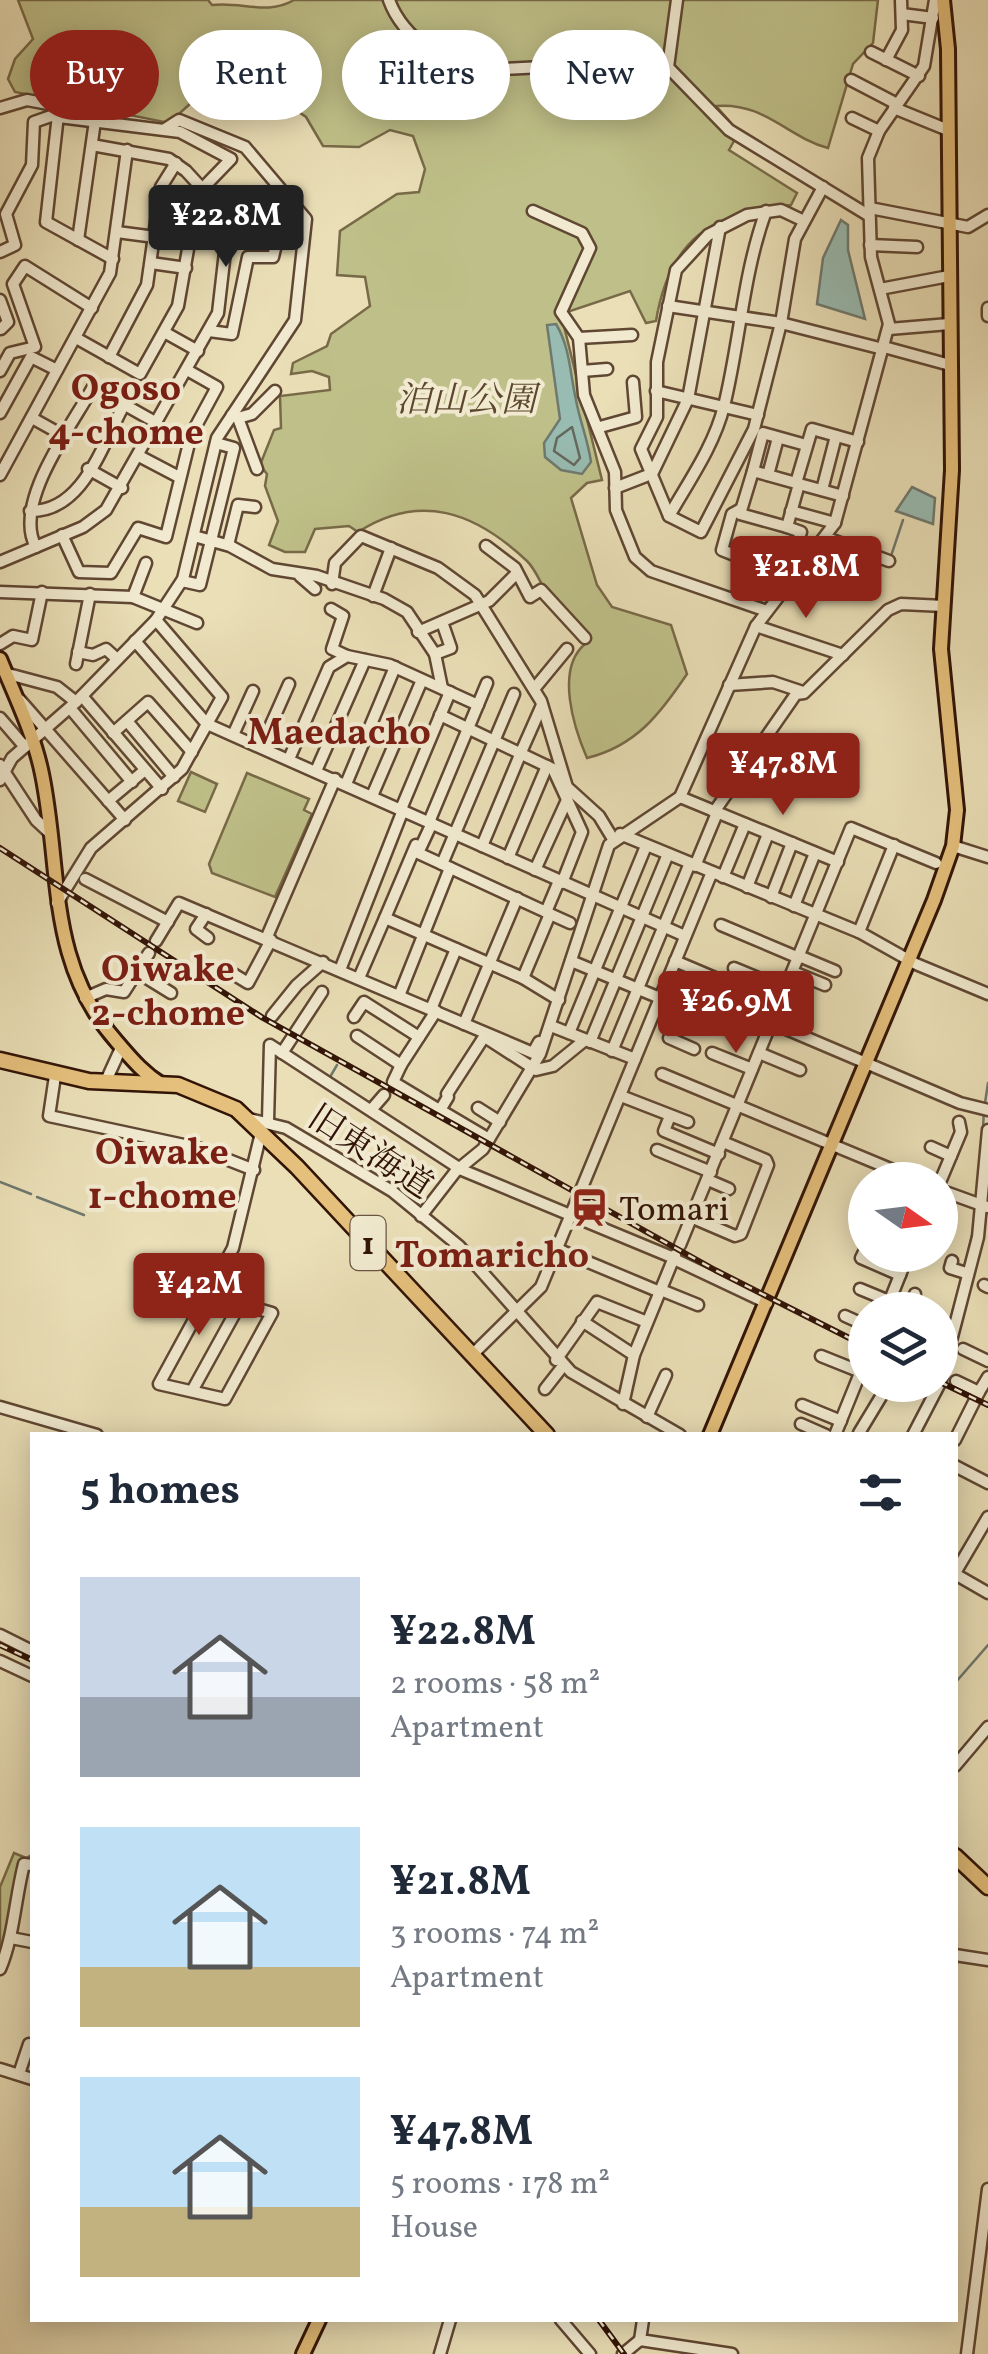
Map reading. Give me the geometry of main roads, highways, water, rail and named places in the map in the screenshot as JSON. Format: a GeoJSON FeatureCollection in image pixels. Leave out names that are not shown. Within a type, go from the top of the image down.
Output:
{"type":"FeatureCollection","features":[{"type":"Feature","properties":{"kind":"highway","name":"1"},"geometry":{"type":"LineString","coordinates":[[0,1060],[56,1076],[106,1083],[162,1084],[214,1097],[264,1127],[544,1432]]}},
{"type":"Feature","properties":{"kind":"highway"},"geometry":{"type":"LineString","coordinates":[[958,1859],[988,1888]]}},
{"type":"Feature","properties":{"kind":"main road"},"geometry":{"type":"LineString","coordinates":[[711,1432],[834,1145],[953,846],[957,787],[942,690],[952,470],[948,49],[943,0]]}},
{"type":"Feature","properties":{"kind":"main road"},"geometry":{"type":"LineString","coordinates":[[0,659],[29,744],[52,834],[62,934],[85,998],[122,1048],[162,1084]]}},
{"type":"Feature","properties":{"kind":"main road"},"geometry":{"type":"LineString","coordinates":[[304,2354],[318,2322]]}},
{"type":"Feature","properties":{"kind":"water"},"geometry":{"type":"Polygon","coordinates":[[[841,220],[848,225],[848,250],[865,319],[817,304],[823,258],[841,220]]]}},
{"type":"Feature","properties":{"kind":"water"},"geometry":{"type":"Polygon","coordinates":[[[556,324],[567,351],[590,454],[591,462],[582,474],[561,470],[545,457],[544,443],[560,419],[547,325],[556,324]]]}},
{"type":"Feature","properties":{"kind":"water"},"geometry":{"type":"Polygon","coordinates":[[[912,487],[935,498],[933,524],[896,511],[912,487]]]}},
{"type":"Feature","properties":{"kind":"waterway"},"geometry":{"type":"LineString","coordinates":[[891,556],[903,520]]}},
{"type":"Feature","properties":{"kind":"waterway"},"geometry":{"type":"LineString","coordinates":[[330,1077],[337,1065]]}},
{"type":"Feature","properties":{"kind":"waterway"},"geometry":{"type":"LineString","coordinates":[[985,1103],[988,1083]]}},
{"type":"Feature","properties":{"kind":"waterway"},"geometry":{"type":"LineString","coordinates":[[982,1143],[984,1111]]}},
{"type":"Feature","properties":{"kind":"waterway"},"geometry":{"type":"LineString","coordinates":[[0,1182],[31,1194]]}},
{"type":"Feature","properties":{"kind":"waterway"},"geometry":{"type":"LineString","coordinates":[[37,1197],[84,1215]]}},
{"type":"Feature","properties":{"kind":"waterway"},"geometry":{"type":"LineString","coordinates":[[965,1267],[974,1226]]}},
{"type":"Feature","properties":{"kind":"waterway"},"geometry":{"type":"LineString","coordinates":[[958,1295],[963,1275]]}},
{"type":"Feature","properties":{"kind":"waterway"},"geometry":{"type":"LineString","coordinates":[[958,1680],[988,1645]]}},
{"type":"Feature","properties":{"kind":"railway"},"geometry":{"type":"LineString","coordinates":[[0,848],[263,1018],[715,1270],[848,1337]]}},
{"type":"Feature","properties":{"kind":"railway"},"geometry":{"type":"LineString","coordinates":[[958,1391],[988,1405]]}},
{"type":"Feature","properties":{"kind":"railway"},"geometry":{"type":"LineString","coordinates":[[0,1645],[30,1659]]}},
{"type":"Feature","properties":{"kind":"railway"},"geometry":{"type":"LineString","coordinates":[[600,2322],[624,2354]]}},
{"type":"Feature","properties":{"kind":"place","name":"Tomari"},"geometry":{"type":"Point","coordinates":[589,1208]}},
{"type":"Feature","properties":{"kind":"district","name":"Ogoso 4-chome"},"geometry":{"type":"Point","coordinates":[126,409]}},
{"type":"Feature","properties":{"kind":"district","name":"Maedacho"},"geometry":{"type":"Point","coordinates":[339,731]}},
{"type":"Feature","properties":{"kind":"district","name":"Oiwake 2-chome"},"geometry":{"type":"Point","coordinates":[168,990]}},
{"type":"Feature","properties":{"kind":"district","name":"Oiwake 1-chome"},"geometry":{"type":"Point","coordinates":[162,1173]}},
{"type":"Feature","properties":{"kind":"district","name":"Tomaricho"},"geometry":{"type":"Point","coordinates":[492,1254]}},
{"type":"Feature","properties":{"kind":"park label","name":"泊山公園"},"geometry":{"type":"Point","coordinates":[466,399]}}]}
